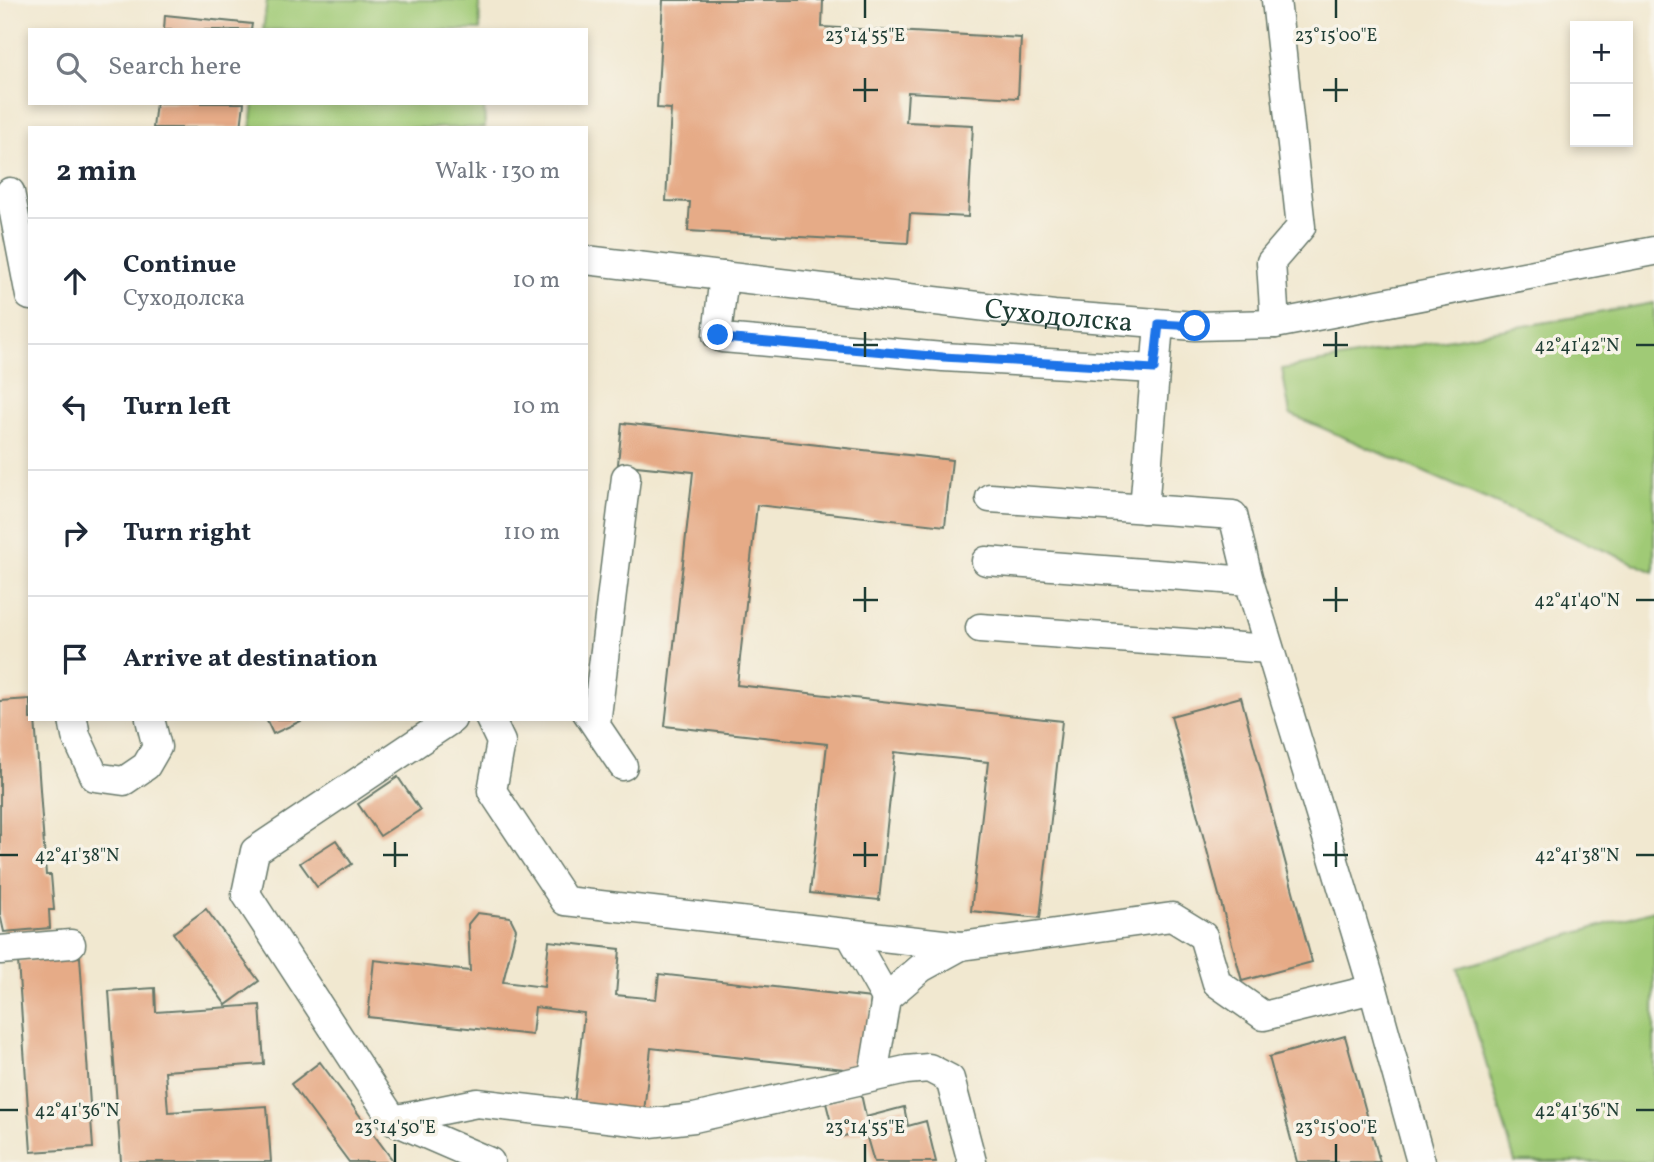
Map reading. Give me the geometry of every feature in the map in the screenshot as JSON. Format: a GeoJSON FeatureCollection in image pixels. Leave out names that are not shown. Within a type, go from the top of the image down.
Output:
{"type":"FeatureCollection","features":[{"type":"Feature","properties":{"kind":"street"},"geometry":{"type":"LineString","coordinates":[[1275,324],[1271,262],[1301,227],[1276,0]]}},
{"type":"Feature","properties":{"kind":"street"},"geometry":{"type":"LineString","coordinates":[[13,193],[28,284]]}},
{"type":"Feature","properties":{"kind":"street","name":"Суходолска"},"geometry":{"type":"LineString","coordinates":[[588,260],[1054,315],[1159,324],[1275,324],[1654,251]]}},
{"type":"Feature","properties":{"kind":"street"},"geometry":{"type":"LineString","coordinates":[[724,276],[718,335],[722,338],[943,357],[1154,369]]}},
{"type":"Feature","properties":{"kind":"street"},"geometry":{"type":"LineString","coordinates":[[1144,509],[1159,324]]}},
{"type":"Feature","properties":{"kind":"street"},"geometry":{"type":"LineString","coordinates":[[623,766],[591,718],[626,477]]}},
{"type":"Feature","properties":{"kind":"street"},"geometry":{"type":"LineString","coordinates":[[990,498],[1233,515],[1249,581],[1373,989],[1421,1162]]}},
{"type":"Feature","properties":{"kind":"street"},"geometry":{"type":"LineString","coordinates":[[986,561],[1249,581]]}},
{"type":"Feature","properties":{"kind":"street"},"geometry":{"type":"LineString","coordinates":[[980,628],[1269,649]]}},
{"type":"Feature","properties":{"kind":"street"},"geometry":{"type":"LineString","coordinates":[[73,721],[76,736],[95,776],[124,781],[146,765],[157,747],[150,721]]}},
{"type":"Feature","properties":{"kind":"street"},"geometry":{"type":"LineString","coordinates":[[449,721],[255,851],[246,894],[393,1120],[490,1162]]}},
{"type":"Feature","properties":{"kind":"street"},"geometry":{"type":"LineString","coordinates":[[491,721],[501,742],[492,791],[565,901],[851,936],[961,946],[1172,916],[1203,936],[1217,983],[1264,1016],[1373,989]]}},
{"type":"Feature","properties":{"kind":"street"},"geometry":{"type":"LineString","coordinates":[[851,936],[886,998],[873,1076]]}},
{"type":"Feature","properties":{"kind":"street"},"geometry":{"type":"LineString","coordinates":[[0,950],[71,944]]}},
{"type":"Feature","properties":{"kind":"street"},"geometry":{"type":"LineString","coordinates":[[886,998],[921,968],[961,946]]}},
{"type":"Feature","properties":{"kind":"street"},"geometry":{"type":"LineString","coordinates":[[393,1120],[477,1103],[650,1124],[694,1118],[873,1076],[929,1068],[950,1079],[972,1162]]}},
{"type":"Feature","properties":{"kind":"green space"},"geometry":{"type":"Polygon","coordinates":[[[267,0],[479,0],[480,28],[263,28],[267,0]]]}},
{"type":"Feature","properties":{"kind":"green space"},"geometry":{"type":"Polygon","coordinates":[[[254,105],[484,105],[485,126],[251,126],[254,105]]]}},
{"type":"Feature","properties":{"kind":"green space"},"geometry":{"type":"Polygon","coordinates":[[[1654,303],[1654,572],[1290,414],[1282,369],[1654,303]]]}},
{"type":"Feature","properties":{"kind":"green space"},"geometry":{"type":"Polygon","coordinates":[[[1654,910],[1654,1162],[1515,1162],[1458,968],[1654,910]]]}},
{"type":"Feature","properties":{"kind":"building"},"geometry":{"type":"Polygon","coordinates":[[[663,0],[823,0],[822,27],[1021,38],[1018,98],[908,92],[906,122],[973,125],[968,217],[910,214],[908,243],[688,231],[690,202],[666,201],[671,109],[657,108],[663,0]]]}},
{"type":"Feature","properties":{"kind":"building"},"geometry":{"type":"Polygon","coordinates":[[[165,15],[252,24],[251,28],[164,28],[165,15]]]}},
{"type":"Feature","properties":{"kind":"building"},"geometry":{"type":"Polygon","coordinates":[[[156,105],[244,105],[241,126],[153,126],[156,105]]]}},
{"type":"Feature","properties":{"kind":"building"},"geometry":{"type":"Polygon","coordinates":[[[622,423],[952,460],[945,526],[757,505],[737,685],[1062,721],[1040,918],[971,911],[988,762],[895,752],[879,900],[810,893],[827,744],[665,726],[693,472],[618,464],[622,423]]]}},
{"type":"Feature","properties":{"kind":"building"},"geometry":{"type":"Polygon","coordinates":[[[1241,697],[1312,962],[1242,981],[1171,716],[1241,697]]]}},
{"type":"Feature","properties":{"kind":"building"},"geometry":{"type":"Polygon","coordinates":[[[28,699],[28,721],[35,721],[46,875],[51,875],[54,910],[49,910],[50,928],[4,932],[0,914],[0,701],[28,699]]]}},
{"type":"Feature","properties":{"kind":"building"},"geometry":{"type":"Polygon","coordinates":[[[267,721],[301,721],[273,734],[267,721]]]}},
{"type":"Feature","properties":{"kind":"building"},"geometry":{"type":"Polygon","coordinates":[[[398,777],[420,810],[380,836],[358,804],[398,777]]]}},
{"type":"Feature","properties":{"kind":"building"},"geometry":{"type":"Polygon","coordinates":[[[336,840],[352,864],[317,887],[300,863],[336,840]]]}},
{"type":"Feature","properties":{"kind":"building"},"geometry":{"type":"Polygon","coordinates":[[[206,909],[259,981],[226,1005],[173,933],[206,909]]]}},
{"type":"Feature","properties":{"kind":"building"},"geometry":{"type":"Polygon","coordinates":[[[477,913],[510,917],[516,929],[503,982],[544,987],[549,941],[620,949],[616,995],[656,999],[659,974],[871,998],[863,1071],[651,1048],[644,1112],[574,1105],[584,1013],[535,1007],[532,1035],[368,1017],[374,960],[470,971],[468,924],[477,913]]]}},
{"type":"Feature","properties":{"kind":"building"},"geometry":{"type":"Polygon","coordinates":[[[80,957],[93,1148],[31,1152],[18,961],[80,957]]]}},
{"type":"Feature","properties":{"kind":"building"},"geometry":{"type":"Polygon","coordinates":[[[155,988],[156,1012],[260,1005],[264,1064],[165,1071],[168,1112],[267,1106],[271,1162],[121,1162],[109,991],[155,988]]]}},
{"type":"Feature","properties":{"kind":"building"},"geometry":{"type":"Polygon","coordinates":[[[1345,1036],[1380,1162],[1297,1162],[1269,1057],[1345,1036]]]}},
{"type":"Feature","properties":{"kind":"building"},"geometry":{"type":"Polygon","coordinates":[[[320,1062],[394,1162],[349,1162],[291,1084],[320,1062]]]}},
{"type":"Feature","properties":{"kind":"building"},"geometry":{"type":"Polygon","coordinates":[[[861,1094],[866,1117],[904,1107],[908,1126],[926,1121],[936,1162],[874,1162],[865,1131],[835,1138],[826,1103],[861,1094]]]}},
{"type":"Feature","properties":{"kind":"route"},"geometry":{"type":"LineString","coordinates":[[718,335],[722,338],[943,357],[1154,369],[1159,324],[1195,326]]}}]}
